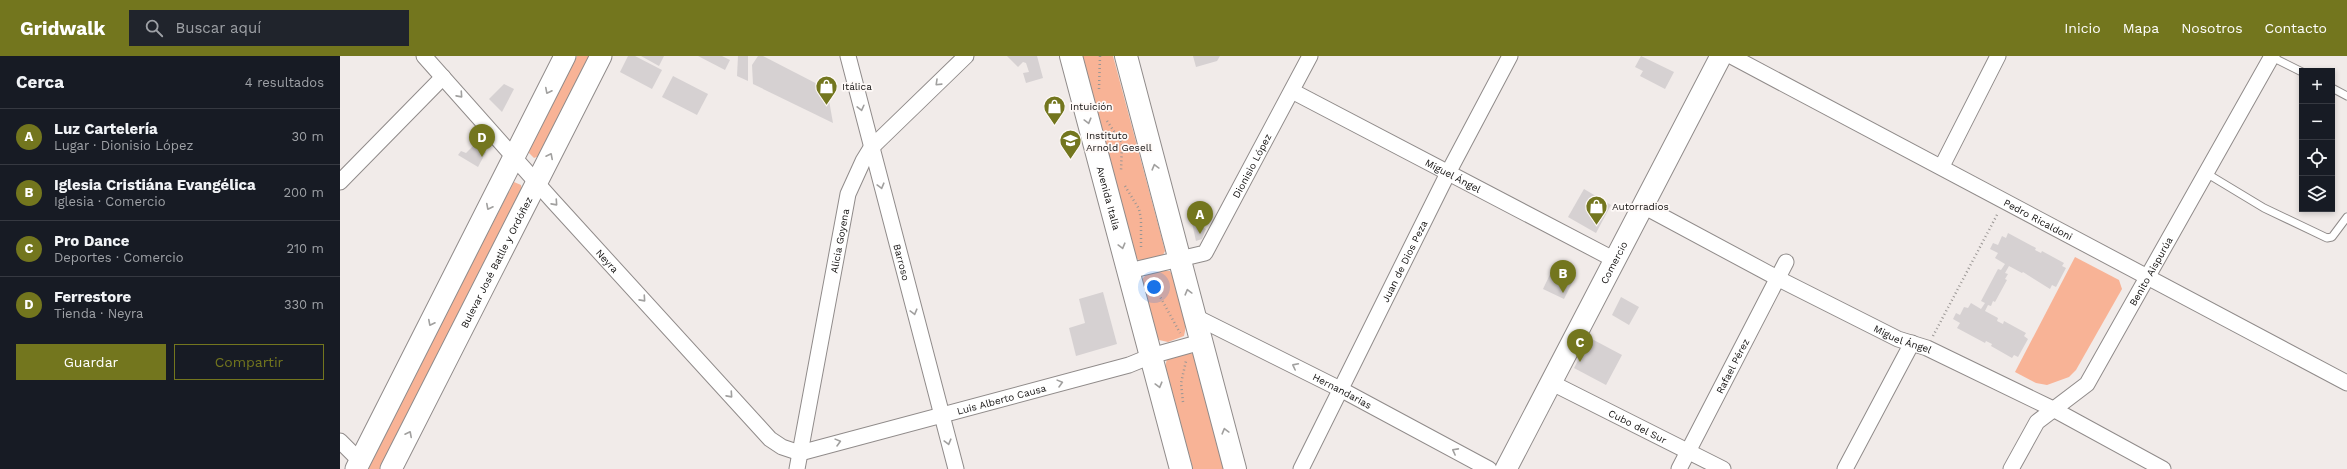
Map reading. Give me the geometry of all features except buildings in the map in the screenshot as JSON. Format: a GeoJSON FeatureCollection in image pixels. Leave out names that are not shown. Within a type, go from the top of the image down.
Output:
{"type":"FeatureCollection","features":[{"type":"Feature","properties":{"kind":"main road"},"geometry":{"type":"LineString","coordinates":[[358,465],[566,56]]}},
{"type":"Feature","properties":{"kind":"main road","name":"Bulevar José Batlle y Ordóñez"},"geometry":{"type":"LineString","coordinates":[[391,469],[601,56]]}},
{"type":"Feature","properties":{"kind":"main road","name":"Avenida Italia"},"geometry":{"type":"LineString","coordinates":[[1071,56],[1181,469]]}},
{"type":"Feature","properties":{"kind":"main road"},"geometry":{"type":"LineString","coordinates":[[1126,56],[1194,316],[1236,469]]}},
{"type":"Feature","properties":{"kind":"main road","name":"Comercio"},"geometry":{"type":"LineString","coordinates":[[1506,469],[1552,384],[1642,206],[1721,56]]}},
{"type":"Feature","properties":{"kind":"street","name":"Neyra"},"geometry":{"type":"LineString","coordinates":[[424,56],[537,183],[770,439],[782,447],[800,453]]}},
{"type":"Feature","properties":{"kind":"street","name":"Barroso"},"geometry":{"type":"LineString","coordinates":[[848,56],[956,469]]}},
{"type":"Feature","properties":{"kind":"street","name":"Alicia Goyena"},"geometry":{"type":"LineString","coordinates":[[797,469],[848,194],[863,161],[871,148],[966,56]]}},
{"type":"Feature","properties":{"kind":"street","name":"Dionisio López"},"geometry":{"type":"LineString","coordinates":[[1179,259],[1204,253],[1310,56]]}},
{"type":"Feature","properties":{"kind":"street","name":"Juan de Dios Peza"},"geometry":{"type":"LineString","coordinates":[[1301,469],[1342,390],[1448,173],[1510,56]]}},
{"type":"Feature","properties":{"kind":"street","name":"Pedro Ricaldoni"},"geometry":{"type":"LineString","coordinates":[[1731,56],[1942,166],[2347,383]]}},
{"type":"Feature","properties":{"kind":"street"},"geometry":{"type":"LineString","coordinates":[[1942,166],[1998,56]]}},
{"type":"Feature","properties":{"kind":"street","name":"Benito Aispurúa"},"geometry":{"type":"LineString","coordinates":[[2011,469],[2032,429],[2044,416],[2087,384],[2271,56]]}},
{"type":"Feature","properties":{"kind":"street"},"geometry":{"type":"LineString","coordinates":[[340,182],[443,77]]}},
{"type":"Feature","properties":{"kind":"street","name":"Miguel Ángel"},"geometry":{"type":"LineString","coordinates":[[1292,91],[1615,260]]}},
{"type":"Feature","properties":{"kind":"street","name":"Miguel Ángel"},"geometry":{"type":"LineString","coordinates":[[1642,206],[1779,279],[1898,339],[1927,348],[2053,409],[2163,469]]}},
{"type":"Feature","properties":{"kind":"street"},"geometry":{"type":"LineString","coordinates":[[1129,271],[1179,259]]}},
{"type":"Feature","properties":{"kind":"street","name":"Rafael Pérez"},"geometry":{"type":"LineString","coordinates":[[1679,469],[1779,279],[1786,262]]}},
{"type":"Feature","properties":{"kind":"street","name":"Hernandarias"},"geometry":{"type":"LineString","coordinates":[[1194,316],[1342,390],[1489,469]]}},
{"type":"Feature","properties":{"kind":"street","name":"Luis Alberto Causa"},"geometry":{"type":"LineString","coordinates":[[800,453],[941,414],[1130,365],[1151,356],[1201,342]]}},
{"type":"Feature","properties":{"kind":"street"},"geometry":{"type":"LineString","coordinates":[[1845,469],[1912,343]]}},
{"type":"Feature","properties":{"kind":"street","name":"Cubo del Sur"},"geometry":{"type":"LineString","coordinates":[[1552,384],[1723,469]]}},
{"type":"Feature","properties":{"kind":"street"},"geometry":{"type":"LineString","coordinates":[[340,441],[358,465]]}},
{"type":"Feature","properties":{"kind":"lane"},"geometry":{"type":"LineString","coordinates":[[2271,56],[2299,70]]}},
{"type":"Feature","properties":{"kind":"lane"},"geometry":{"type":"LineString","coordinates":[[2335,90],[2347,96]]}},
{"type":"Feature","properties":{"kind":"lane"},"geometry":{"type":"LineString","coordinates":[[2206,173],[2264,208],[2327,238],[2332,237],[2347,217]]}},
{"type":"Feature","properties":{"kind":"path"},"geometry":{"type":"LineString","coordinates":[[1927,348],[2005,200]]}},
{"type":"Feature","properties":{"kind":"shaded area"},"geometry":{"type":"Polygon","coordinates":[[[577,56],[590,56],[539,156],[534,158],[529,153],[530,147],[577,56]]]}},
{"type":"Feature","properties":{"kind":"shaded area"},"geometry":{"type":"Polygon","coordinates":[[[1081,56],[1113,56],[1162,239],[1165,251],[1163,255],[1141,262],[1135,257],[1081,56]]]}},
{"type":"Feature","properties":{"kind":"shaded area"},"geometry":{"type":"Polygon","coordinates":[[[514,182],[521,185],[522,190],[382,469],[366,469],[514,182]]]}},
{"type":"Feature","properties":{"kind":"shaded area"},"geometry":{"type":"Polygon","coordinates":[[[2075,257],[2119,280],[2122,289],[2076,370],[2069,377],[2047,385],[2036,383],[2015,372],[2075,257]]]}},
{"type":"Feature","properties":{"kind":"shaded area"},"geometry":{"type":"Polygon","coordinates":[[[1162,271],[1170,271],[1172,275],[1186,326],[1184,336],[1168,342],[1159,340],[1156,334],[1143,284],[1143,278],[1146,275],[1162,271]]]}},
{"type":"Feature","properties":{"kind":"shaded area"},"geometry":{"type":"Polygon","coordinates":[[[1188,352],[1193,354],[1196,361],[1225,469],[1193,469],[1165,367],[1167,359],[1188,352]]]}},
{"type":"Feature","properties":{"kind":"place","name":"Itálica"},"geometry":{"type":"Point","coordinates":[827,106]}},
{"type":"Feature","properties":{"kind":"place","name":"Intuición"},"geometry":{"type":"Point","coordinates":[1055,126]}},
{"type":"Feature","properties":{"kind":"place","name":"Ferrestore"},"geometry":{"type":"Point","coordinates":[482,157]}},
{"type":"Feature","properties":{"kind":"place","name":"Instituto Arnold Gesell"},"geometry":{"type":"Point","coordinates":[1071,160]}},
{"type":"Feature","properties":{"kind":"place","name":"Autorradios"},"geometry":{"type":"Point","coordinates":[1596,226]}},
{"type":"Feature","properties":{"kind":"place","name":"Luz Cartelería"},"geometry":{"type":"Point","coordinates":[1200,234]}},
{"type":"Feature","properties":{"kind":"place","name":"Iglesia Cristiána Evangélica"},"geometry":{"type":"Point","coordinates":[1563,293]}},
{"type":"Feature","properties":{"kind":"place","name":"Pro Dance"},"geometry":{"type":"Point","coordinates":[1580,362]}}]}
